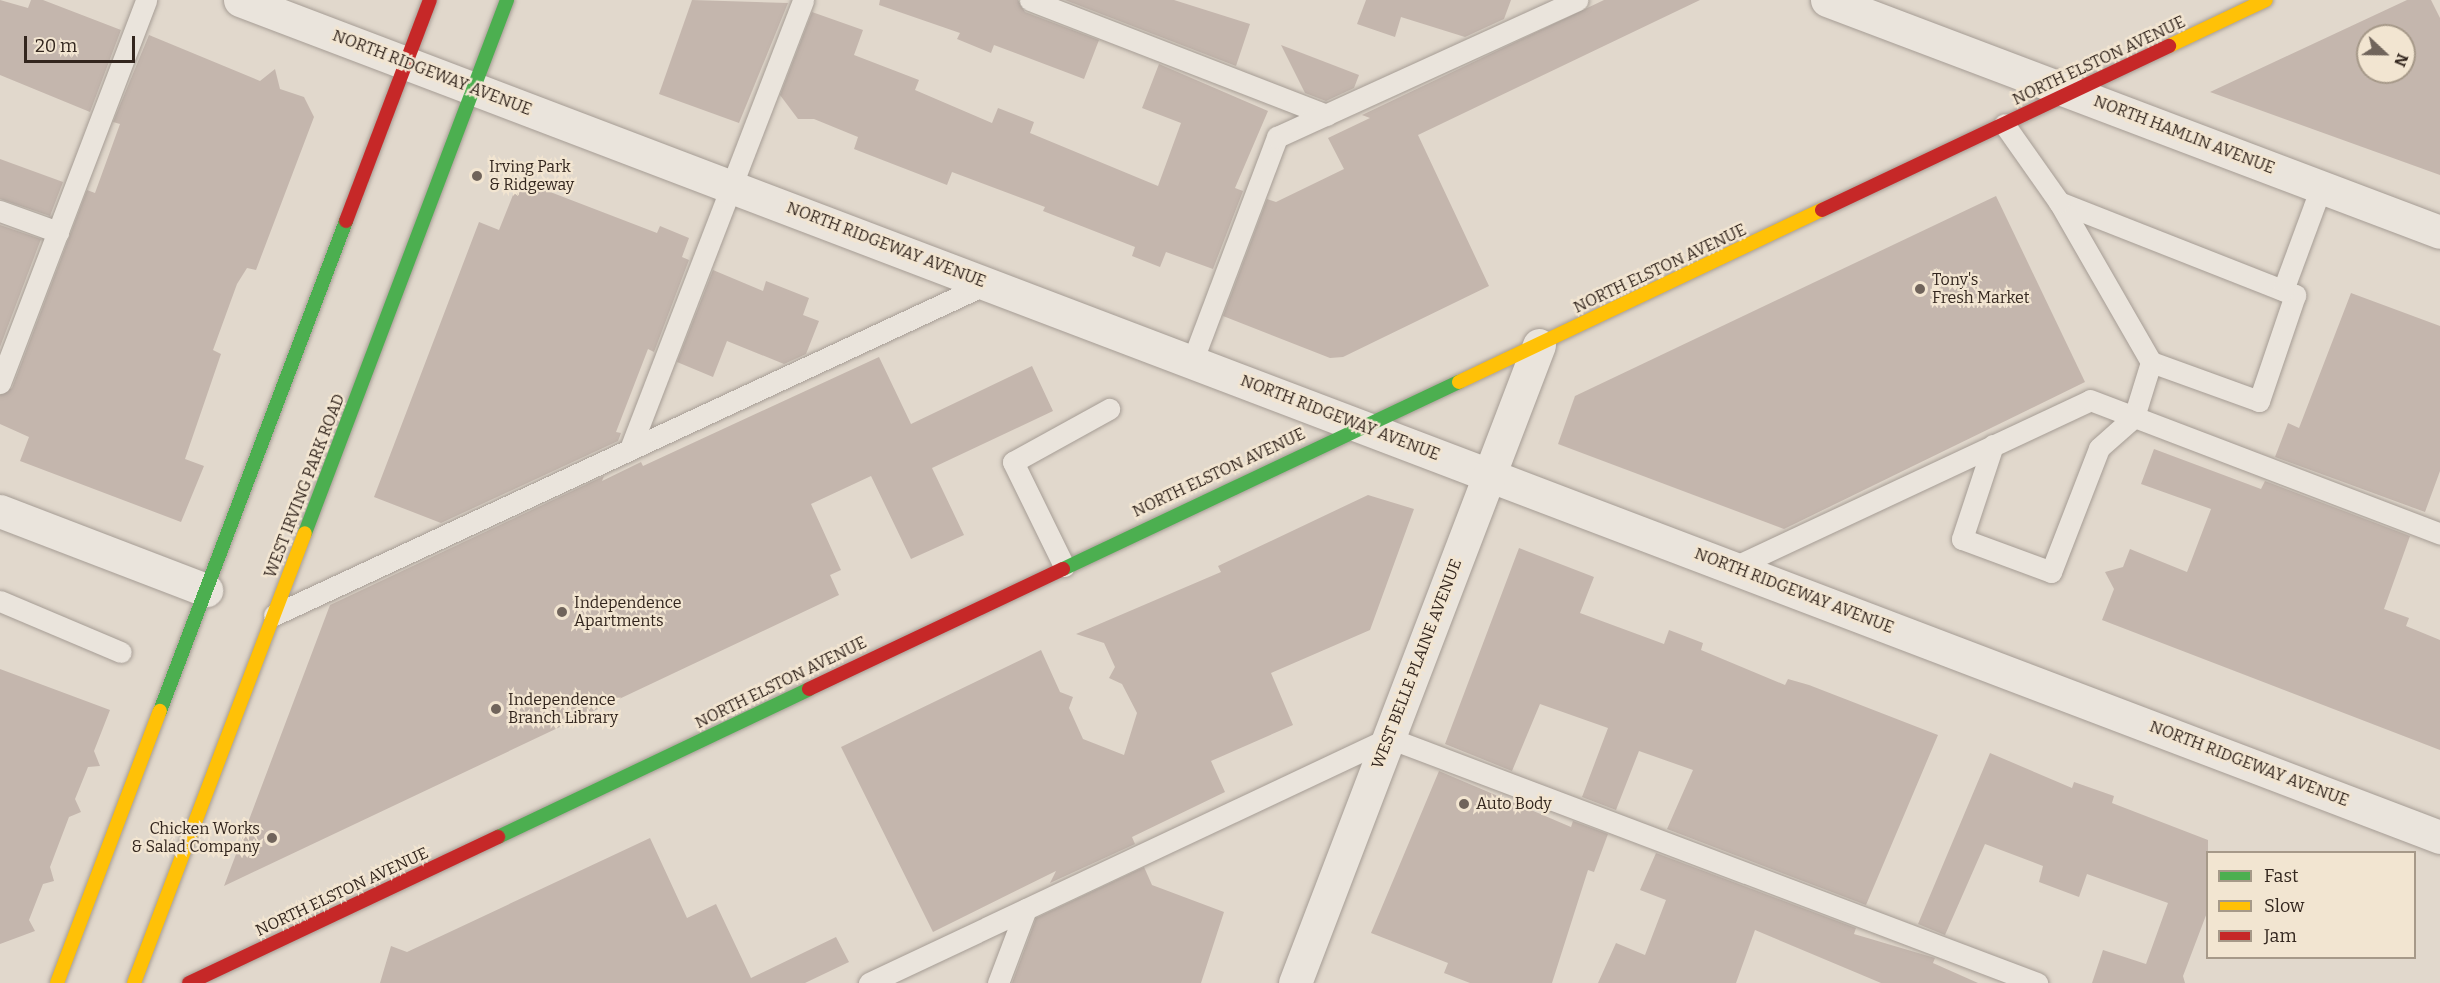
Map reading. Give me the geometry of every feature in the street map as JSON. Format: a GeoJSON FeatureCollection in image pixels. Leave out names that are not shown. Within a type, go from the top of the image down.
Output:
{"type":"FeatureCollection","features":[{"type":"Feature","properties":{"kind":"main road"},"geometry":{"type":"LineString","coordinates":[[57,983],[430,0]]}},
{"type":"Feature","properties":{"kind":"main road","name":"WEST IRVING PARK ROAD"},"geometry":{"type":"LineString","coordinates":[[134,983],[507,0]]}},
{"type":"Feature","properties":{"kind":"main road","name":"NORTH ELSTON AVENUE"},"geometry":{"type":"LineString","coordinates":[[189,983],[1064,566],[1360,426],[1539,345],[2266,0]]}},
{"type":"Feature","properties":{"kind":"street","name":"NORTH RIDGEWAY AVENUE"},"geometry":{"type":"LineString","coordinates":[[240,0],[2440,837]]}},
{"type":"Feature","properties":{"kind":"street","name":"NORTH HAMLIN AVENUE"},"geometry":{"type":"LineString","coordinates":[[1827,0],[1878,9],[2070,92],[2439,231]]}},
{"type":"Feature","properties":{"kind":"street","name":"WEST BELLE PLAINE AVENUE"},"geometry":{"type":"LineString","coordinates":[[1295,983],[1539,345]]}},
{"type":"Feature","properties":{"kind":"street"},"geometry":{"type":"LineString","coordinates":[[0,511],[206,590]]}},
{"type":"Feature","properties":{"kind":"lane"},"geometry":{"type":"LineString","coordinates":[[0,383],[146,0]]}},
{"type":"Feature","properties":{"kind":"lane"},"geometry":{"type":"LineString","coordinates":[[630,448],[803,0]]}},
{"type":"Feature","properties":{"kind":"lane"},"geometry":{"type":"LineString","coordinates":[[1030,0],[1327,115]]}},
{"type":"Feature","properties":{"kind":"lane"},"geometry":{"type":"LineString","coordinates":[[1192,362],[1277,137],[1577,0]]}},
{"type":"Feature","properties":{"kind":"lane"},"geometry":{"type":"LineString","coordinates":[[2004,124],[2058,202],[2151,362],[2259,401],[2295,295],[2058,202]]}},
{"type":"Feature","properties":{"kind":"lane"},"geometry":{"type":"LineString","coordinates":[[2283,290],[2321,187]]}},
{"type":"Feature","properties":{"kind":"lane"},"geometry":{"type":"LineString","coordinates":[[0,211],[58,232]]}},
{"type":"Feature","properties":{"kind":"lane"},"geometry":{"type":"LineString","coordinates":[[274,615],[986,284]]}},
{"type":"Feature","properties":{"kind":"lane"},"geometry":{"type":"LineString","coordinates":[[1993,445],[1962,539],[2051,572],[2099,448],[2134,417],[2151,362]]}},
{"type":"Feature","properties":{"kind":"lane"},"geometry":{"type":"LineString","coordinates":[[1732,568],[2090,400],[2440,534]]}},
{"type":"Feature","properties":{"kind":"lane"},"geometry":{"type":"LineString","coordinates":[[1064,566],[1013,462],[1109,409]]}},
{"type":"Feature","properties":{"kind":"lane"},"geometry":{"type":"LineString","coordinates":[[0,602],[120,652]]}},
{"type":"Feature","properties":{"kind":"lane"},"geometry":{"type":"LineString","coordinates":[[869,983],[1389,738],[2037,983]]}},
{"type":"Feature","properties":{"kind":"lane"},"geometry":{"type":"LineString","coordinates":[[998,983],[1026,909]]}},
{"type":"Feature","properties":{"kind":"building"},"geometry":{"type":"Polygon","coordinates":[[[0,0],[28,8],[31,0],[43,0],[121,30],[90,112],[0,75],[0,0]]]}},
{"type":"Feature","properties":{"kind":"building"},"geometry":{"type":"Polygon","coordinates":[[[692,0],[788,3],[739,123],[659,94],[692,0]]]}},
{"type":"Feature","properties":{"kind":"building"},"geometry":{"type":"Polygon","coordinates":[[[880,0],[1018,0],[1025,12],[1099,40],[1084,79],[994,45],[991,53],[957,39],[960,33],[879,5],[880,0]]]}},
{"type":"Feature","properties":{"kind":"building"},"geometry":{"type":"Polygon","coordinates":[[[1065,0],[1174,0],[1250,24],[1236,66],[1065,0]]]}},
{"type":"Feature","properties":{"kind":"building"},"geometry":{"type":"Polygon","coordinates":[[[1366,0],[1511,0],[1504,19],[1465,37],[1401,17],[1395,37],[1357,24],[1366,0]]]}},
{"type":"Feature","properties":{"kind":"building"},"geometry":{"type":"Polygon","coordinates":[[[1604,0],[1700,0],[1418,135],[1489,286],[1343,357],[1330,358],[1223,316],[1267,199],[1276,202],[1344,169],[1328,138],[1370,118],[1362,115],[1604,0]]]}},
{"type":"Feature","properties":{"kind":"building"},"geometry":{"type":"Polygon","coordinates":[[[2407,0],[2431,0],[2440,18],[2440,175],[2210,92],[2407,0]]]}},
{"type":"Feature","properties":{"kind":"building"},"geometry":{"type":"Polygon","coordinates":[[[812,12],[863,30],[854,55],[919,80],[915,90],[992,123],[998,108],[1034,122],[1030,133],[1158,186],[1181,123],[1142,108],[1159,64],[1268,111],[1235,188],[1243,191],[1213,269],[1166,252],[1160,267],[1132,256],[1135,247],[1043,211],[1045,207],[952,172],[947,185],[854,149],[858,137],[814,119],[798,119],[780,95],[812,12]]]}},
{"type":"Feature","properties":{"kind":"building"},"geometry":{"type":"Polygon","coordinates":[[[149,35],[260,81],[275,69],[280,89],[304,97],[314,117],[256,270],[247,268],[237,284],[213,350],[221,354],[185,459],[204,466],[181,522],[20,461],[29,437],[0,424],[0,395],[12,388],[87,190],[95,193],[120,124],[113,122],[149,35]]]}},
{"type":"Feature","properties":{"kind":"building"},"geometry":{"type":"Polygon","coordinates":[[[1281,45],[1359,75],[1354,88],[1326,101],[1305,93],[1281,45]]]}},
{"type":"Feature","properties":{"kind":"building"},"geometry":{"type":"Polygon","coordinates":[[[0,159],[63,182],[50,216],[0,199],[0,159]]]}},
{"type":"Feature","properties":{"kind":"building"},"geometry":{"type":"Polygon","coordinates":[[[519,180],[657,233],[660,226],[689,238],[682,257],[689,260],[654,352],[648,349],[616,432],[621,433],[618,441],[441,523],[374,497],[479,222],[499,230],[519,180]]]}},
{"type":"Feature","properties":{"kind":"building","name":"Tony's Fresh Market"},"geometry":{"type":"Polygon","coordinates":[[[1996,196],[2085,382],[1784,529],[1558,444],[1575,396],[1996,196]]]}},
{"type":"Feature","properties":{"kind":"building"},"geometry":{"type":"Polygon","coordinates":[[[0,225],[41,239],[0,347],[0,225]]]}},
{"type":"Feature","properties":{"kind":"building"},"geometry":{"type":"Polygon","coordinates":[[[713,270],[763,291],[766,281],[809,298],[803,315],[819,321],[806,354],[784,364],[727,341],[713,377],[677,362],[713,270]]]}},
{"type":"Feature","properties":{"kind":"building"},"geometry":{"type":"Polygon","coordinates":[[[2351,293],[2440,326],[2440,471],[2425,512],[2275,457],[2288,423],[2299,428],[2351,293]]]}},
{"type":"Feature","properties":{"kind":"building"},"geometry":{"type":"Polygon","coordinates":[[[879,357],[911,424],[1032,366],[1053,411],[932,468],[964,535],[911,559],[871,476],[811,504],[841,570],[830,575],[839,595],[224,886],[330,605],[604,476],[602,481],[641,462],[643,466],[879,357]]]}},
{"type":"Feature","properties":{"kind":"building"},"geometry":{"type":"Polygon","coordinates":[[[2154,449],[2261,489],[2265,481],[2410,536],[2384,609],[2409,618],[2406,626],[2440,640],[2440,750],[2102,620],[2114,589],[2105,572],[2123,567],[2130,549],[2187,572],[2211,509],[2141,484],[2154,449]]]}},
{"type":"Feature","properties":{"kind":"building"},"geometry":{"type":"Polygon","coordinates":[[[1368,495],[1414,509],[1370,630],[1271,673],[1293,725],[1211,761],[1225,792],[1132,837],[1135,844],[1050,883],[1056,871],[933,932],[841,747],[1041,650],[1060,692],[1073,697],[1069,708],[1083,739],[1124,755],[1137,713],[1122,684],[1109,678],[1115,667],[1104,643],[1076,634],[1221,572],[1218,566],[1368,495]]]}},
{"type":"Feature","properties":{"kind":"building"},"geometry":{"type":"Polygon","coordinates":[[[1519,548],[1594,577],[1580,613],[1664,644],[1669,630],[1703,643],[1701,650],[1785,685],[1788,679],[1809,685],[1938,735],[1866,905],[1667,829],[1693,770],[1639,751],[1616,810],[1582,797],[1608,728],[1540,704],[1512,771],[1445,744],[1519,548]]]}},
{"type":"Feature","properties":{"kind":"building"},"geometry":{"type":"Polygon","coordinates":[[[0,669],[110,710],[94,751],[100,766],[88,767],[75,799],[81,812],[69,817],[50,867],[54,881],[43,884],[29,920],[35,931],[0,944],[0,669]]]}},
{"type":"Feature","properties":{"kind":"building"},"geometry":{"type":"Polygon","coordinates":[[[1990,753],[2072,788],[2074,782],[2114,796],[2112,803],[2208,840],[2206,915],[2183,976],[2185,983],[2092,983],[2103,950],[2146,964],[2168,903],[2087,874],[2079,897],[2039,882],[2043,866],[1985,844],[1945,935],[1918,924],[1990,753]]]}},
{"type":"Feature","properties":{"kind":"building"},"geometry":{"type":"Polygon","coordinates":[[[1439,771],[1571,827],[1573,821],[1608,834],[1594,872],[1588,870],[1552,983],[1470,983],[1444,973],[1448,963],[1371,933],[1439,771]]]}},
{"type":"Feature","properties":{"kind":"building"},"geometry":{"type":"Polygon","coordinates":[[[650,838],[687,918],[716,904],[751,978],[836,937],[849,962],[805,983],[380,983],[391,946],[407,952],[650,838]]]}},
{"type":"Feature","properties":{"kind":"building"},"geometry":{"type":"Polygon","coordinates":[[[1656,853],[1856,928],[1854,934],[1935,958],[1933,963],[1978,983],[1881,983],[1755,930],[1736,983],[1598,983],[1616,943],[1645,955],[1666,900],[1640,890],[1656,853]]]}},
{"type":"Feature","properties":{"kind":"building"},"geometry":{"type":"Polygon","coordinates":[[[1144,867],[1152,885],[1224,912],[1201,983],[1012,983],[1036,918],[1144,867]]]}},
{"type":"Feature","properties":{"kind":"traffic: fast"},"geometry":{"type":"LineString","coordinates":[[305,533],[507,0]]}},
{"type":"Feature","properties":{"kind":"traffic: fast"},"geometry":{"type":"LineString","coordinates":[[160,711],[346,221]]}},
{"type":"Feature","properties":{"kind":"traffic: fast"},"geometry":{"type":"LineString","coordinates":[[1063,569],[1459,382]]}},
{"type":"Feature","properties":{"kind":"traffic: fast"},"geometry":{"type":"LineString","coordinates":[[498,837],[809,689]]}},
{"type":"Feature","properties":{"kind":"traffic: slow"},"geometry":{"type":"LineString","coordinates":[[2169,46],[2266,0]]}},
{"type":"Feature","properties":{"kind":"traffic: slow"},"geometry":{"type":"LineString","coordinates":[[1459,382],[1822,210]]}},
{"type":"Feature","properties":{"kind":"traffic: slow"},"geometry":{"type":"LineString","coordinates":[[134,983],[305,533]]}},
{"type":"Feature","properties":{"kind":"traffic: slow"},"geometry":{"type":"LineString","coordinates":[[57,983],[160,711]]}},
{"type":"Feature","properties":{"kind":"traffic: jam"},"geometry":{"type":"LineString","coordinates":[[346,221],[430,0]]}},
{"type":"Feature","properties":{"kind":"traffic: jam"},"geometry":{"type":"LineString","coordinates":[[1822,210],[2169,46]]}},
{"type":"Feature","properties":{"kind":"traffic: jam"},"geometry":{"type":"LineString","coordinates":[[809,689],[1063,569]]}},
{"type":"Feature","properties":{"kind":"traffic: jam"},"geometry":{"type":"LineString","coordinates":[[189,983],[498,837]]}},
{"type":"Feature","properties":{"kind":"place","name":"Irving Park & Ridgeway"},"geometry":{"type":"Point","coordinates":[477,176]}},
{"type":"Feature","properties":{"kind":"place","name":"Tony's Fresh Market"},"geometry":{"type":"Point","coordinates":[1920,289]}},
{"type":"Feature","properties":{"kind":"place","name":"Independence Apartments"},"geometry":{"type":"Point","coordinates":[562,612]}},
{"type":"Feature","properties":{"kind":"place","name":"Independence Branch Library"},"geometry":{"type":"Point","coordinates":[496,709]}},
{"type":"Feature","properties":{"kind":"place","name":"Auto Body"},"geometry":{"type":"Point","coordinates":[1464,804]}},
{"type":"Feature","properties":{"kind":"place","name":"Chicken Works & Salad Company"},"geometry":{"type":"Point","coordinates":[272,838]}}]}
